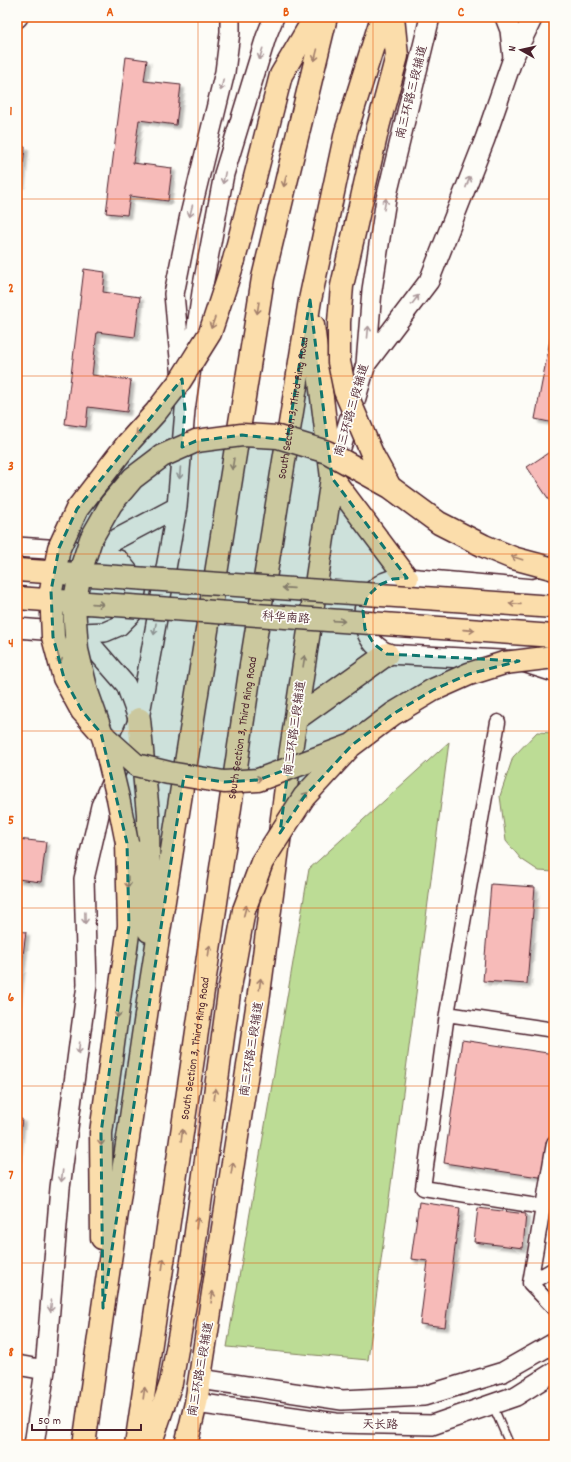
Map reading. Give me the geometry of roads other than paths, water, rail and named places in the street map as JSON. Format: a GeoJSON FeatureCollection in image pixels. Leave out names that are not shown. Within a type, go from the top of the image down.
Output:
{"type":"FeatureCollection","features":[{"type":"Feature","properties":{"kind":"main road"},"geometry":{"type":"LineString","coordinates":[[34,1445],[45,1370],[60,1188],[87,985],[84,879],[100,806],[138,719],[177,507],[185,410],[203,285],[224,174],[266,38],[274,17]]}},
{"type":"Feature","properties":{"kind":"main road"},"geometry":{"type":"LineString","coordinates":[[314,17],[281,75],[234,260],[210,333],[180,381],[77,509],[59,548],[51,591],[53,637],[64,678],[82,711],[106,739],[136,765],[169,773],[224,782],[258,780],[352,745]]}},
{"type":"Feature","properties":{"kind":"main road"},"geometry":{"type":"LineString","coordinates":[[84,1445],[149,995],[263,278],[326,17]]}},
{"type":"Feature","properties":{"kind":"main road","name":"South Section 3, Third Ring Road"},"geometry":{"type":"LineString","coordinates":[[136,1445],[250,673],[310,300],[346,132],[382,17]]}},
{"type":"Feature","properties":{"kind":"main road"},"geometry":{"type":"LineString","coordinates":[[390,488],[373,456],[345,390],[339,362],[339,322],[342,286],[378,127],[396,56],[394,17]]}},
{"type":"Feature","properties":{"kind":"main road","name":"南三环路三段辅道"},"geometry":{"type":"LineString","coordinates":[[186,1445],[200,1379],[258,1001],[296,719],[332,478],[366,364],[372,290],[386,199],[430,17]]}},
{"type":"Feature","properties":{"kind":"main road"},"geometry":{"type":"LineString","coordinates":[[505,17],[510,30],[513,58]]}},
{"type":"Feature","properties":{"kind":"main road"},"geometry":{"type":"LineString","coordinates":[[366,364],[429,281],[485,139],[513,58],[532,17]]}},
{"type":"Feature","properties":{"kind":"main road"},"geometry":{"type":"LineString","coordinates":[[185,410],[174,294],[190,216],[225,72],[228,22]]}},
{"type":"Feature","properties":{"kind":"main road"},"geometry":{"type":"LineString","coordinates":[[310,300],[332,478],[406,578]]}},
{"type":"Feature","properties":{"kind":"main road"},"geometry":{"type":"LineString","coordinates":[[103,1308],[101,1133],[129,926],[127,843],[107,754],[87,692],[77,650],[74,606],[80,572],[91,539],[111,504],[133,478],[162,456],[196,441],[242,434],[278,437],[327,452],[390,488],[439,523],[478,542],[513,558],[554,569]]}},
{"type":"Feature","properties":{"kind":"main road"},"geometry":{"type":"LineString","coordinates":[[92,552],[177,507]]}},
{"type":"Feature","properties":{"kind":"main road"},"geometry":{"type":"LineString","coordinates":[[17,547],[92,552],[119,560],[131,575],[136,591],[132,613],[119,626],[105,632],[81,633],[17,628]]}},
{"type":"Feature","properties":{"kind":"main road"},"geometry":{"type":"LineString","coordinates":[[17,570],[554,606]]}},
{"type":"Feature","properties":{"kind":"main road"},"geometry":{"type":"LineString","coordinates":[[554,584],[533,589],[406,578],[393,579],[379,585],[368,596],[363,611],[364,629],[374,644],[387,654],[520,661],[554,672]]}},
{"type":"Feature","properties":{"kind":"main road","name":"科华南路"},"geometry":{"type":"LineString","coordinates":[[17,598],[554,636]]}},
{"type":"Feature","properties":{"kind":"main road"},"geometry":{"type":"LineString","coordinates":[[81,633],[126,685],[138,719],[148,814],[149,995]]}},
{"type":"Feature","properties":{"kind":"main road"},"geometry":{"type":"LineString","coordinates":[[296,719],[387,654]]}},
{"type":"Feature","properties":{"kind":"main road"},"geometry":{"type":"LineString","coordinates":[[150,1445],[171,1383],[190,1276],[229,993],[244,910],[262,862],[304,797],[352,745],[400,710],[432,690],[469,674],[504,663],[554,657]]}},
{"type":"Feature","properties":{"kind":"main road","name":"天长路"},"geometry":{"type":"LineString","coordinates":[[200,1379],[342,1400],[424,1396],[503,1372],[554,1343]]}},
{"type":"Feature","properties":{"kind":"main road"},"geometry":{"type":"LineString","coordinates":[[17,1365],[45,1370]]}},
{"type":"Feature","properties":{"kind":"main road","name":"天长路"},"geometry":{"type":"LineString","coordinates":[[196,1403],[336,1423],[432,1425],[516,1396],[554,1372]]}},
{"type":"Feature","properties":{"kind":"street"},"geometry":{"type":"LineString","coordinates":[[498,722],[447,1014],[423,1188],[543,1207]]}},
{"type":"Feature","properties":{"kind":"street"},"geometry":{"type":"LineString","coordinates":[[447,1014],[554,1030]]}},
{"type":"Feature","properties":{"kind":"street"},"geometry":{"type":"LineString","coordinates":[[530,1283],[554,1143]]}},
{"type":"Feature","properties":{"kind":"street"},"geometry":{"type":"LineString","coordinates":[[530,1283],[554,1269]]}},
{"type":"Feature","properties":{"kind":"street"},"geometry":{"type":"LineString","coordinates":[[530,1283],[554,1308]]}},
{"type":"Feature","properties":{"kind":"lane"},"geometry":{"type":"LineString","coordinates":[[492,1404],[510,1445]]}}]}
